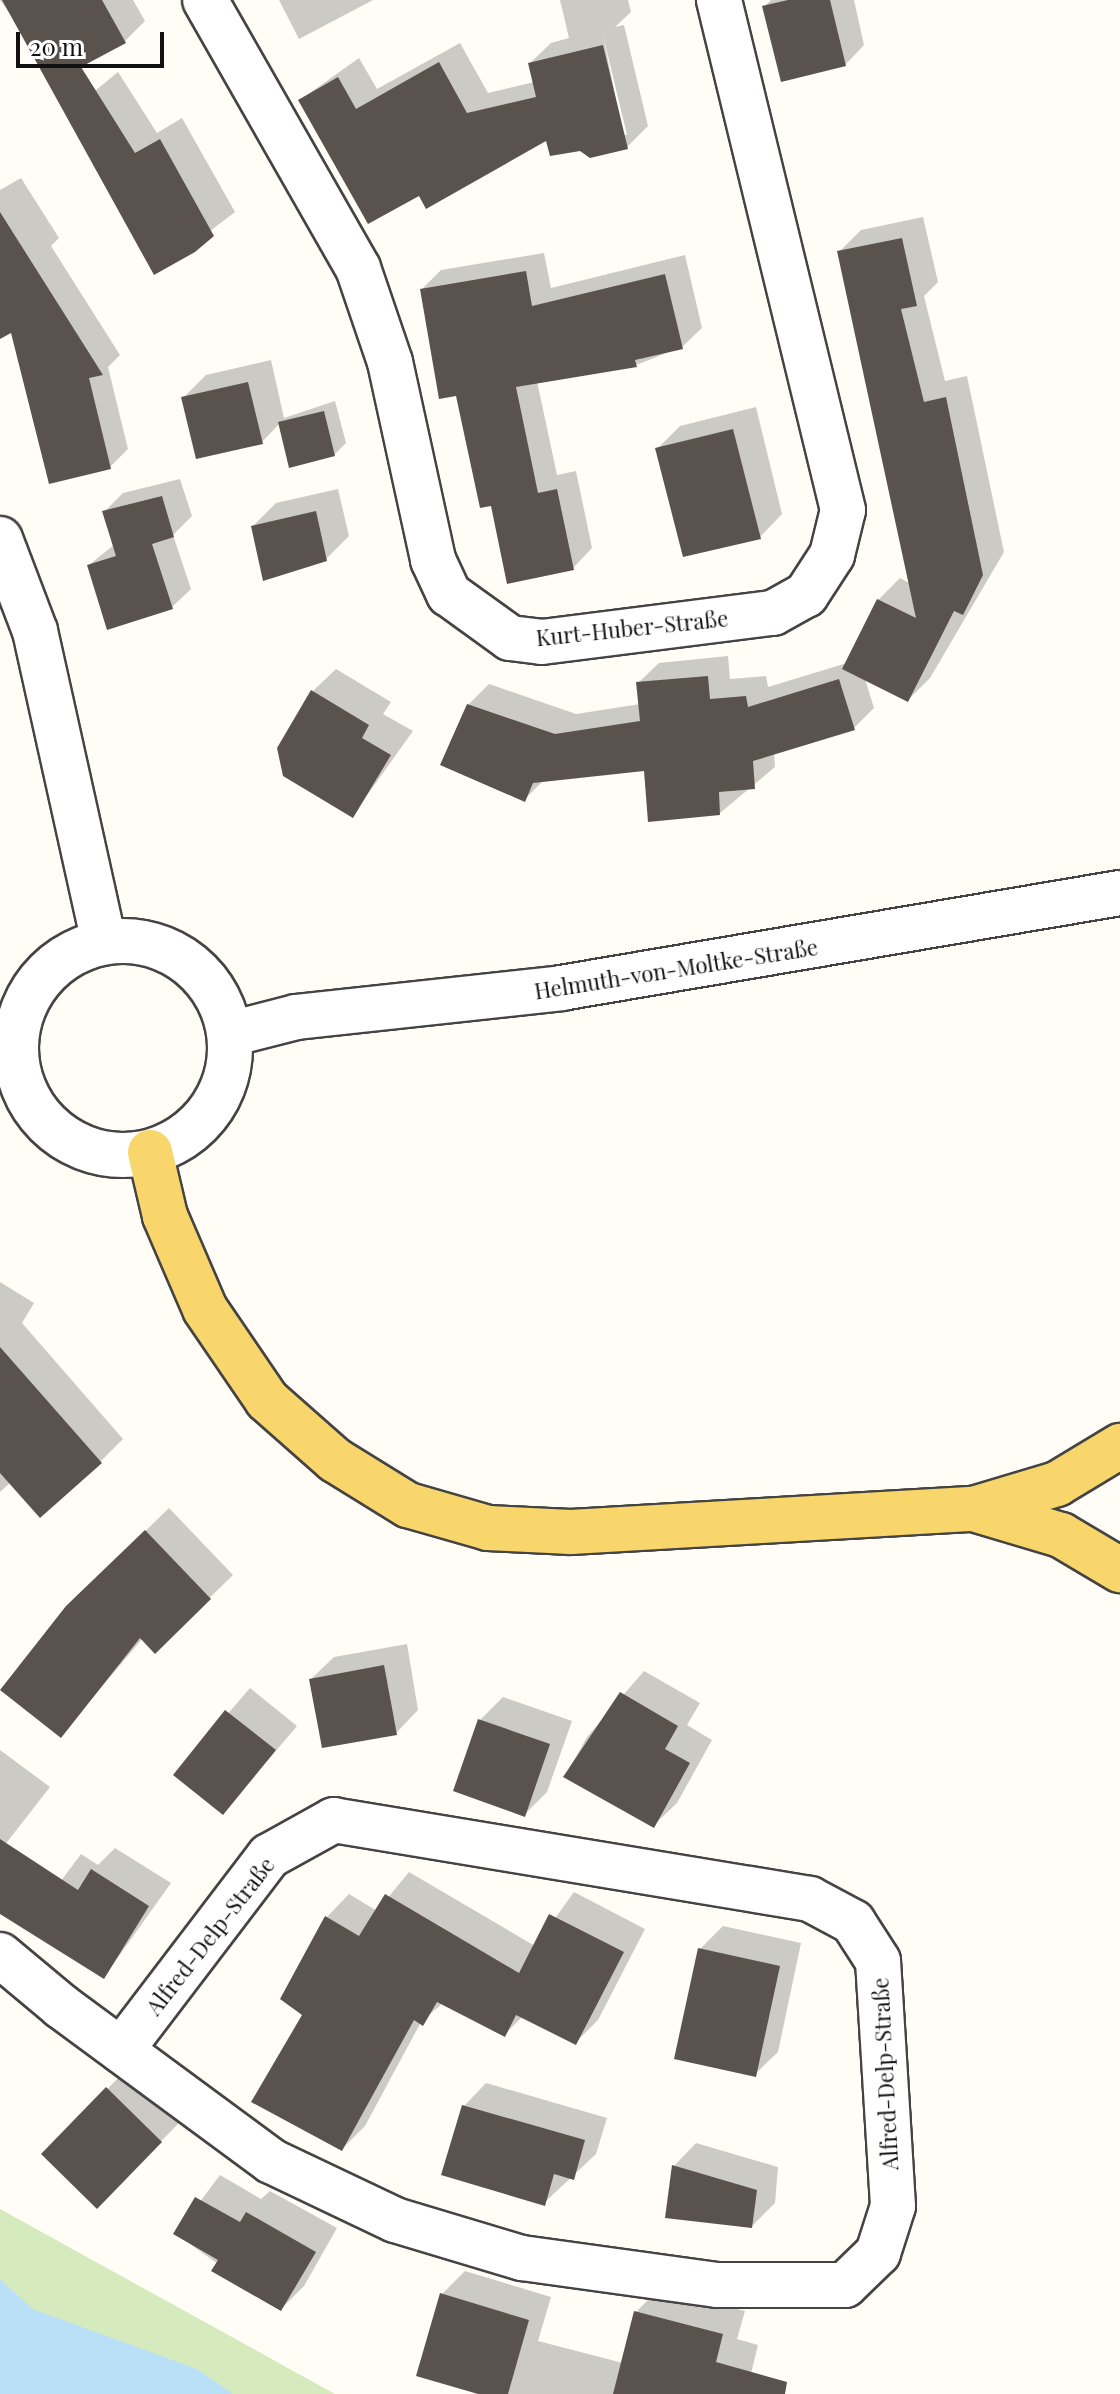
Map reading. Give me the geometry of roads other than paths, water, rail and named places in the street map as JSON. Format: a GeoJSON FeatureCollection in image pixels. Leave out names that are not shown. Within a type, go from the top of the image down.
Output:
{"type":"FeatureCollection","features":[{"type":"Feature","properties":{"kind":"main road"},"geometry":{"type":"LineString","coordinates":[[150,1152],[165,1216],[205,1309],[267,1400],[335,1460],[408,1505],[488,1528],[571,1532],[973,1509],[1057,1484],[1120,1446]]}},
{"type":"Feature","properties":{"kind":"main road"},"geometry":{"type":"LineString","coordinates":[[973,1509],[1061,1535],[1120,1570]]}},
{"type":"Feature","properties":{"kind":"street","name":"Kurt-Huber-Straße"},"geometry":{"type":"LineString","coordinates":[[205,0],[358,268],[390,362],[433,560],[449,594],[510,638],[542,642],[773,613],[806,595],[832,555],[843,510],[719,0]]}},
{"type":"Feature","properties":{"kind":"street"},"geometry":{"type":"LineString","coordinates":[[0,539],[35,631],[104,941]]}},
{"type":"Feature","properties":{"kind":"street","name":"Helmuth-von-Moltke-Straße"},"geometry":{"type":"LineString","coordinates":[[230,1034],[296,1017],[561,988],[1067,907],[1120,893]]}},
{"type":"Feature","properties":{"kind":"street"},"geometry":{"type":"LineString","coordinates":[[104,941],[149,943],[188,962],[217,995],[230,1034],[220,1095],[179,1140],[150,1152],[123,1155],[70,1141],[10,1081],[16,1035],[27,998],[55,964],[104,941]]}},
{"type":"Feature","properties":{"kind":"street","name":"Alfred-Delp-Straße"},"geometry":{"type":"LineString","coordinates":[[0,1955],[121,2050],[271,2161],[395,2220],[522,2258],[717,2285],[845,2285],[878,2253],[893,2206],[878,1961],[853,1922],[810,1899],[334,1820],[269,1856],[121,2050]]}},
{"type":"Feature","properties":{"kind":"water"},"geometry":{"type":"Polygon","coordinates":[[[0,2279],[33,2309],[197,2369],[233,2394],[0,2394],[0,2279]]]}}]}
